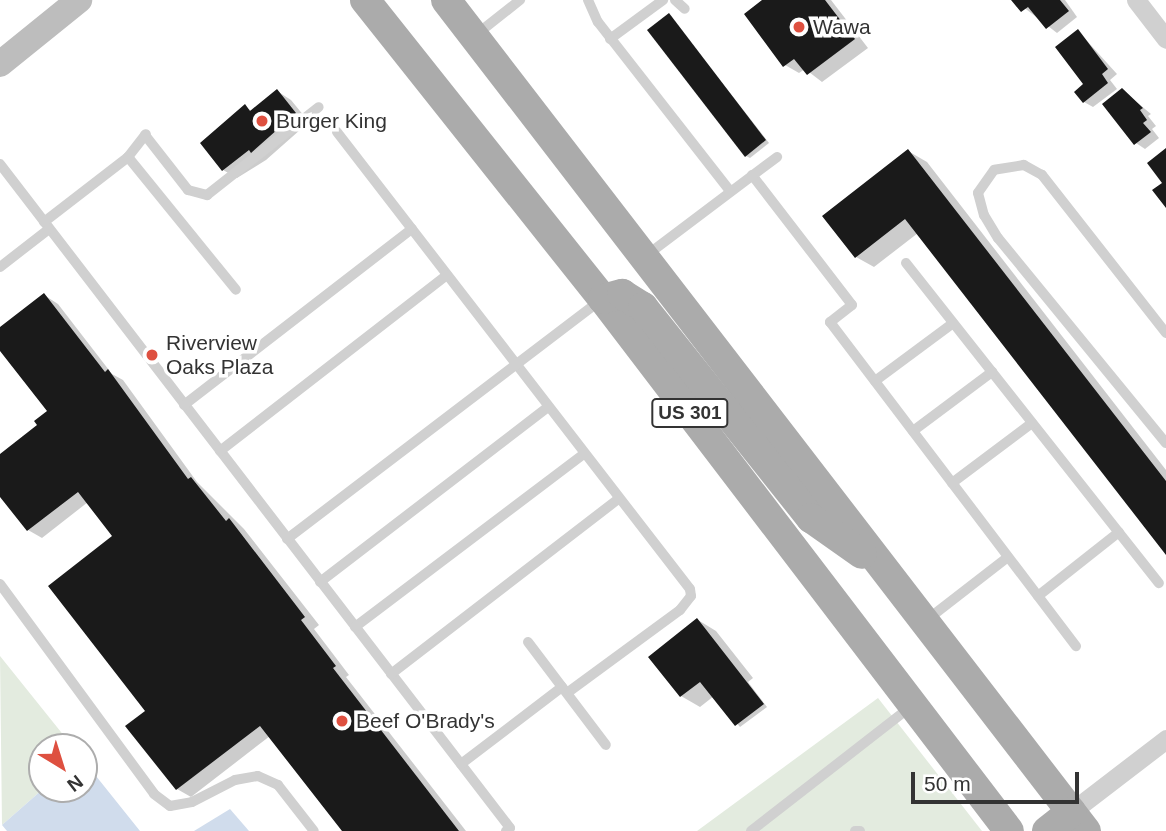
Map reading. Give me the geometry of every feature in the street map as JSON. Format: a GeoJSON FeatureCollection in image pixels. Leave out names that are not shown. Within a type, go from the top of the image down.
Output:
{"type":"FeatureCollection","features":[{"type":"Feature","properties":{"kind":"main road"},"geometry":{"type":"LineString","coordinates":[[0,64],[79,0]]}},
{"type":"Feature","properties":{"kind":"main road","name":"US 301"},"geometry":{"type":"LineString","coordinates":[[365,0],[603,299],[1009,831]]}},
{"type":"Feature","properties":{"kind":"main road","name":"US 301"},"geometry":{"type":"LineString","coordinates":[[446,0],[1078,822]]}},
{"type":"Feature","properties":{"kind":"main road"},"geometry":{"type":"LineString","coordinates":[[603,299],[622,294],[643,307],[811,518],[880,564]]}},
{"type":"Feature","properties":{"kind":"main road"},"geometry":{"type":"LineString","coordinates":[[1047,831],[1078,822]]}},
{"type":"Feature","properties":{"kind":"street"},"geometry":{"type":"LineString","coordinates":[[1136,0],[1166,39]]}},
{"type":"Feature","properties":{"kind":"street"},"geometry":{"type":"LineString","coordinates":[[1078,822],[1166,739]]}},
{"type":"Feature","properties":{"kind":"lane"},"geometry":{"type":"LineString","coordinates":[[474,36],[520,0]]}},
{"type":"Feature","properties":{"kind":"lane"},"geometry":{"type":"LineString","coordinates":[[588,0],[610,39],[730,191]]}},
{"type":"Feature","properties":{"kind":"lane"},"geometry":{"type":"LineString","coordinates":[[610,39],[663,0]]}},
{"type":"Feature","properties":{"kind":"lane"},"geometry":{"type":"LineString","coordinates":[[675,0],[685,9]]}},
{"type":"Feature","properties":{"kind":"lane"},"geometry":{"type":"LineString","coordinates":[[0,267],[128,157],[146,135],[188,190],[207,195],[319,107]]}},
{"type":"Feature","properties":{"kind":"lane"},"geometry":{"type":"LineString","coordinates":[[337,132],[691,596],[680,610],[461,764]]}},
{"type":"Feature","properties":{"kind":"lane"},"geometry":{"type":"LineString","coordinates":[[128,157],[236,290]]}},
{"type":"Feature","properties":{"kind":"lane"},"geometry":{"type":"LineString","coordinates":[[644,257],[777,157]]}},
{"type":"Feature","properties":{"kind":"lane"},"geometry":{"type":"LineString","coordinates":[[0,164],[510,828],[506,831]]}},
{"type":"Feature","properties":{"kind":"lane"},"geometry":{"type":"LineString","coordinates":[[1166,333],[1042,176],[1024,165],[994,170],[978,193],[984,215],[1166,443]]}},
{"type":"Feature","properties":{"kind":"lane"},"geometry":{"type":"LineString","coordinates":[[752,175],[852,305],[830,322],[1076,646]]}},
{"type":"Feature","properties":{"kind":"lane"},"geometry":{"type":"LineString","coordinates":[[184,405],[412,229]]}},
{"type":"Feature","properties":{"kind":"lane"},"geometry":{"type":"LineString","coordinates":[[906,263],[1159,583]]}},
{"type":"Feature","properties":{"kind":"lane"},"geometry":{"type":"LineString","coordinates":[[220,451],[447,275]]}},
{"type":"Feature","properties":{"kind":"lane"},"geometry":{"type":"LineString","coordinates":[[287,539],[603,299]]}},
{"type":"Feature","properties":{"kind":"lane"},"geometry":{"type":"LineString","coordinates":[[875,381],[953,323]]}},
{"type":"Feature","properties":{"kind":"lane"},"geometry":{"type":"LineString","coordinates":[[913,431],[992,372]]}},
{"type":"Feature","properties":{"kind":"lane"},"geometry":{"type":"LineString","coordinates":[[320,582],[548,407]]}},
{"type":"Feature","properties":{"kind":"lane"},"geometry":{"type":"LineString","coordinates":[[952,483],[1032,424]]}},
{"type":"Feature","properties":{"kind":"lane"},"geometry":{"type":"LineString","coordinates":[[355,627],[584,454]]}},
{"type":"Feature","properties":{"kind":"lane"},"geometry":{"type":"LineString","coordinates":[[391,674],[618,499]]}},
{"type":"Feature","properties":{"kind":"lane"},"geometry":{"type":"LineString","coordinates":[[1038,596],[1119,532]]}},
{"type":"Feature","properties":{"kind":"lane"},"geometry":{"type":"LineString","coordinates":[[925,622],[1008,557]]}},
{"type":"Feature","properties":{"kind":"lane"},"geometry":{"type":"LineString","coordinates":[[0,584],[154,794],[170,806],[181,804],[235,780],[258,776],[278,785],[314,831]]}},
{"type":"Feature","properties":{"kind":"lane"},"geometry":{"type":"LineString","coordinates":[[528,642],[606,745]]}},
{"type":"Feature","properties":{"kind":"lane"},"geometry":{"type":"LineString","coordinates":[[751,831],[913,705]]}},
{"type":"Feature","properties":{"kind":"lane"},"geometry":{"type":"LineString","coordinates":[[855,831],[860,831]]}},
{"type":"Feature","properties":{"kind":"shaded area"},"geometry":{"type":"Polygon","coordinates":[[[0,656],[62,733],[28,733],[28,802],[2,825],[0,656]]]}},
{"type":"Feature","properties":{"kind":"shaded area"},"geometry":{"type":"Polygon","coordinates":[[[878,698],[982,831],[697,831],[878,698]]]}},
{"type":"Feature","properties":{"kind":"water"},"geometry":{"type":"Polygon","coordinates":[[[98,778],[140,831],[7,831],[2,825],[28,802],[98,803],[98,778]]]}},
{"type":"Feature","properties":{"kind":"water"},"geometry":{"type":"Polygon","coordinates":[[[230,809],[249,831],[194,831],[230,809]]]}},
{"type":"Feature","properties":{"kind":"building","name":"Wawa"},"geometry":{"type":"Polygon","coordinates":[[[762,0],[825,0],[855,39],[807,75],[794,59],[783,67],[744,14],[762,0]]]}},
{"type":"Feature","properties":{"kind":"building"},"geometry":{"type":"Polygon","coordinates":[[[1011,0],[1060,0],[1069,11],[1046,29],[1028,7],[1021,12],[1011,0]]]}},
{"type":"Feature","properties":{"kind":"building"},"geometry":{"type":"Polygon","coordinates":[[[669,13],[766,140],[745,157],[647,30],[669,13]]]}},
{"type":"Feature","properties":{"kind":"building"},"geometry":{"type":"Polygon","coordinates":[[[1078,29],[1108,69],[1102,74],[1108,83],[1083,103],[1074,92],[1083,84],[1055,47],[1078,29]]]}},
{"type":"Feature","properties":{"kind":"building"},"geometry":{"type":"Polygon","coordinates":[[[1122,88],[1143,108],[1140,110],[1147,120],[1143,123],[1151,132],[1134,145],[1102,104],[1122,88]]]}},
{"type":"Feature","properties":{"kind":"building"},"geometry":{"type":"Polygon","coordinates":[[[277,89],[296,113],[251,153],[249,150],[222,171],[200,143],[245,104],[250,111],[277,89]]]}},
{"type":"Feature","properties":{"kind":"building"},"geometry":{"type":"Polygon","coordinates":[[[1166,148],[1166,208],[1152,190],[1162,183],[1147,163],[1166,148]]]}},
{"type":"Feature","properties":{"kind":"building"},"geometry":{"type":"Polygon","coordinates":[[[908,149],[1166,481],[1166,555],[905,219],[855,258],[822,216],[908,149]]]}},
{"type":"Feature","properties":{"kind":"building"},"geometry":{"type":"Polygon","coordinates":[[[44,293],[105,372],[108,369],[188,479],[191,477],[226,521],[229,518],[305,617],[301,620],[336,666],[333,668],[459,831],[342,831],[260,726],[176,790],[125,726],[145,711],[48,586],[112,536],[78,492],[27,531],[0,497],[0,454],[37,425],[34,421],[47,411],[0,351],[0,327],[44,293]]]}},
{"type":"Feature","properties":{"kind":"building"},"geometry":{"type":"Polygon","coordinates":[[[697,618],[764,704],[735,726],[700,682],[680,697],[648,657],[697,618]]]}},
{"type":"Feature","properties":{"kind":"place","name":"Wawa"},"geometry":{"type":"Point","coordinates":[799,27]}},
{"type":"Feature","properties":{"kind":"place","name":"Burger King"},"geometry":{"type":"Point","coordinates":[262,121]}},
{"type":"Feature","properties":{"kind":"place","name":"Riverview Oaks Plaza"},"geometry":{"type":"Point","coordinates":[152,355]}},
{"type":"Feature","properties":{"kind":"place","name":"Beef O'Brady's"},"geometry":{"type":"Point","coordinates":[342,721]}}]}
